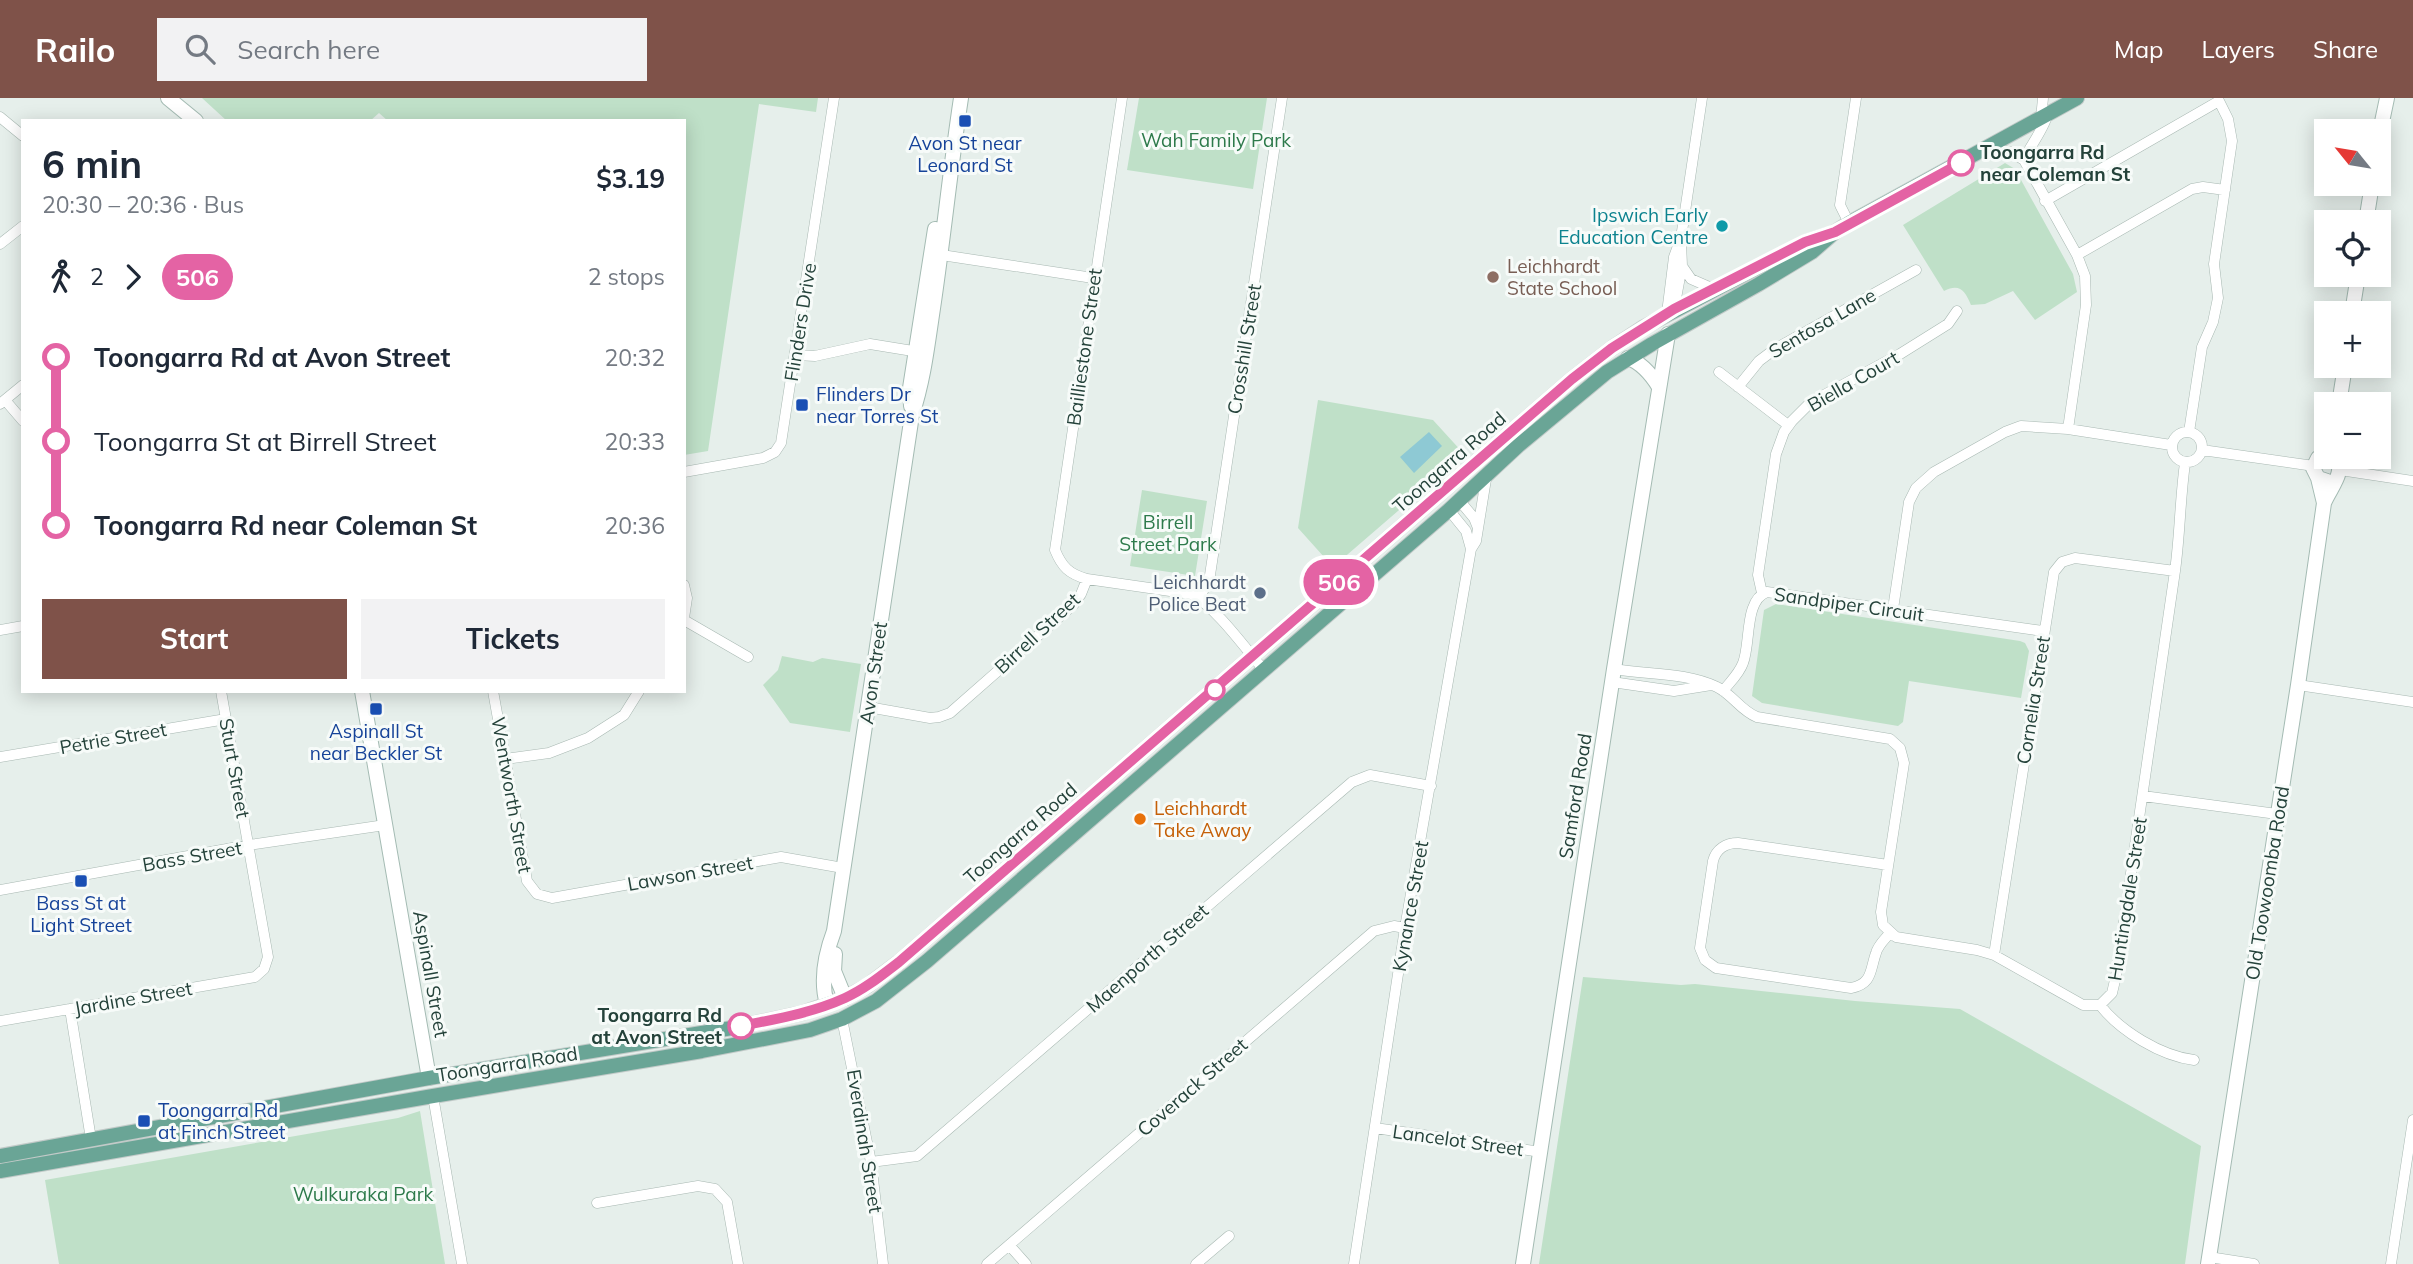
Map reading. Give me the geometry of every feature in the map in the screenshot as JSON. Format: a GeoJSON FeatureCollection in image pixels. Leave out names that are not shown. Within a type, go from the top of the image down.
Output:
{"type":"FeatureCollection","features":[{"type":"Feature","properties":{"kind":"main road","name":"Toongarra Road"},"geometry":{"type":"LineString","coordinates":[[0,1171],[761,1040],[810,1030],[842,1019],[876,1001],[927,961],[1454,505],[1573,398],[1628,358],[1812,252],[1849,223],[2072,101]]}},
{"type":"Feature","properties":{"kind":"main road","name":"Toongarra Road"},"geometry":{"type":"LineString","coordinates":[[0,1156],[429,1078],[732,1028],[802,1013],[845,998],[867,986],[899,962],[1588,366],[1671,311],[1805,242],[1835,232]]}},
{"type":"Feature","properties":{"kind":"main road","name":"Samford Road"},"geometry":{"type":"LineString","coordinates":[[1668,334],[1671,311]]}},
{"type":"Feature","properties":{"kind":"main road"},"geometry":{"type":"LineString","coordinates":[[1444,492],[1454,505]]}},
{"type":"Feature","properties":{"kind":"main road"},"geometry":{"type":"LineString","coordinates":[[842,1019],[845,998]]}},
{"type":"Feature","properties":{"kind":"main road"},"geometry":{"type":"LineString","coordinates":[[827,1004],[842,1019]]}},
{"type":"Feature","properties":{"kind":"main road","name":"Aspinall Street"},"geometry":{"type":"LineString","coordinates":[[429,1078],[433,1096]]}},
{"type":"Feature","properties":{"kind":"street"},"geometry":{"type":"LineString","coordinates":[[168,98],[194,119]]}},
{"type":"Feature","properties":{"kind":"street","name":"Flinders Drive"},"geometry":{"type":"LineString","coordinates":[[686,472],[763,458],[775,452],[781,443],[834,98]]}},
{"type":"Feature","properties":{"kind":"street","name":"Avon Street"},"geometry":{"type":"LineString","coordinates":[[845,998],[834,971],[834,931],[912,415],[910,388],[921,352],[936,254],[935,225],[947,186],[961,98]]}},
{"type":"Feature","properties":{"kind":"street","name":"Bailliestone Street"},"geometry":{"type":"LineString","coordinates":[[1087,579],[1071,574],[1060,564],[1055,550],[1122,98]]}},
{"type":"Feature","properties":{"kind":"street","name":"Crosshill Street"},"geometry":{"type":"LineString","coordinates":[[1200,598],[1210,575],[1282,98]]}},
{"type":"Feature","properties":{"kind":"street","name":"Samford Road"},"geometry":{"type":"LineString","coordinates":[[1671,311],[1682,266],[1681,237],[1702,98]]}},
{"type":"Feature","properties":{"kind":"street"},"geometry":{"type":"LineString","coordinates":[[1849,223],[1840,205],[1856,98]]}},
{"type":"Feature","properties":{"kind":"street"},"geometry":{"type":"LineString","coordinates":[[2024,160],[2046,123],[2043,98]]}},
{"type":"Feature","properties":{"kind":"street"},"geometry":{"type":"LineString","coordinates":[[2052,98],[2072,101]]}},
{"type":"Feature","properties":{"kind":"street"},"geometry":{"type":"LineString","coordinates":[[2045,201],[2219,101],[2231,131],[2214,264],[2218,291],[2215,314],[2202,347],[2189,432]]}},
{"type":"Feature","properties":{"kind":"street"},"geometry":{"type":"LineString","coordinates":[[0,117],[21,134]]}},
{"type":"Feature","properties":{"kind":"street"},"geometry":{"type":"LineString","coordinates":[[1987,148],[2010,152],[2024,160],[2077,255],[2085,276],[2087,291],[2068,429]]}},
{"type":"Feature","properties":{"kind":"street"},"geometry":{"type":"LineString","coordinates":[[2077,255],[2192,189],[2203,187],[2225,190]]}},
{"type":"Feature","properties":{"kind":"street"},"geometry":{"type":"LineString","coordinates":[[0,244],[21,228]]}},
{"type":"Feature","properties":{"kind":"street","name":"Samford Road"},"geometry":{"type":"LineString","coordinates":[[1671,311],[1674,257],[1681,237]]}},
{"type":"Feature","properties":{"kind":"street"},"geometry":{"type":"LineString","coordinates":[[936,254],[1094,278]]}},
{"type":"Feature","properties":{"kind":"street"},"geometry":{"type":"LineString","coordinates":[[1682,266],[1691,279],[1714,289]]}},
{"type":"Feature","properties":{"kind":"street","name":"Sentosa Lane"},"geometry":{"type":"LineString","coordinates":[[1738,387],[1759,361],[1775,348],[1916,270]]}},
{"type":"Feature","properties":{"kind":"street","name":"Biella Court"},"geometry":{"type":"LineString","coordinates":[[1762,593],[1758,575],[1773,471],[1778,446],[1788,425],[1808,405],[1948,324],[1957,311]]}},
{"type":"Feature","properties":{"kind":"street","name":"Samford Road"},"geometry":{"type":"LineString","coordinates":[[1523,1264],[1668,334]]}},
{"type":"Feature","properties":{"kind":"street"},"geometry":{"type":"LineString","coordinates":[[796,355],[815,356],[870,344],[921,352]]}},
{"type":"Feature","properties":{"kind":"street"},"geometry":{"type":"LineString","coordinates":[[1628,358],[1650,372],[1659,387]]}},
{"type":"Feature","properties":{"kind":"street"},"geometry":{"type":"LineString","coordinates":[[1719,372],[1788,425]]}},
{"type":"Feature","properties":{"kind":"street"},"geometry":{"type":"LineString","coordinates":[[21,387],[2,402],[21,420]]}},
{"type":"Feature","properties":{"kind":"street"},"geometry":{"type":"LineString","coordinates":[[1893,609],[1905,517],[1912,494],[1921,482],[1934,472],[2013,428],[2029,425],[2171,445]]}},
{"type":"Feature","properties":{"kind":"street"},"geometry":{"type":"LineString","coordinates":[[2189,432],[2201,440],[2202,450],[2194,461],[2185,463],[2173,455],[2171,445],[2180,433],[2189,432]]}},
{"type":"Feature","properties":{"kind":"street"},"geometry":{"type":"LineString","coordinates":[[2202,450],[2314,461]]}},
{"type":"Feature","properties":{"kind":"street","name":"Huntingdale Street"},"geometry":{"type":"LineString","coordinates":[[1889,933],[1899,938],[1994,955],[2083,1006],[2100,1005],[2109,998],[2114,988],[2175,571],[2180,534],[2179,502],[2185,463]]}},
{"type":"Feature","properties":{"kind":"street","name":"Old Toowoomba Road"},"geometry":{"type":"LineString","coordinates":[[2209,1261],[2298,685],[2328,469]]}},
{"type":"Feature","properties":{"kind":"street"},"geometry":{"type":"LineString","coordinates":[[2360,469],[2413,481]]}},
{"type":"Feature","properties":{"kind":"street","name":"Kynance Street"},"geometry":{"type":"LineString","coordinates":[[1354,1264],[1405,928],[1471,549],[1478,528],[1488,473]]}},
{"type":"Feature","properties":{"kind":"street"},"geometry":{"type":"LineString","coordinates":[[1454,505],[1474,518],[1478,528]]}},
{"type":"Feature","properties":{"kind":"street"},"geometry":{"type":"LineString","coordinates":[[1454,505],[1471,549]]}},
{"type":"Feature","properties":{"kind":"street","name":"Cornelia Street"},"geometry":{"type":"LineString","coordinates":[[1994,955],[2054,572],[2066,559],[2080,558],[2175,571]]}},
{"type":"Feature","properties":{"kind":"street","name":"Birrell Street"},"geometry":{"type":"LineString","coordinates":[[868,707],[930,718],[939,718],[950,713],[1074,604],[1087,579],[1191,594],[1200,598]]}},
{"type":"Feature","properties":{"kind":"street","name":"Sandpiper Circuit"},"geometry":{"type":"LineString","coordinates":[[1723,691],[1743,663],[1753,604],[1762,593],[1776,591],[2043,632]]}},
{"type":"Feature","properties":{"kind":"street"},"geometry":{"type":"LineString","coordinates":[[1200,598],[1263,669]]}},
{"type":"Feature","properties":{"kind":"street"},"geometry":{"type":"LineString","coordinates":[[686,620],[748,657]]}},
{"type":"Feature","properties":{"kind":"street"},"geometry":{"type":"LineString","coordinates":[[0,630],[21,626]]}},
{"type":"Feature","properties":{"kind":"street"},"geometry":{"type":"LineString","coordinates":[[1613,676],[1674,675],[1701,680],[1723,691],[1744,711],[1757,717],[1885,737],[1898,745],[1902,752],[1904,763],[1881,916],[1889,933],[1876,952],[1870,976],[1864,984],[1852,988],[1716,968],[1705,960],[1700,948],[1713,861],[1717,852],[1727,844],[1738,843],[1888,865]]}},
{"type":"Feature","properties":{"kind":"street"},"geometry":{"type":"LineString","coordinates":[[1613,676],[1674,691],[1711,685]]}},
{"type":"Feature","properties":{"kind":"street"},"geometry":{"type":"LineString","coordinates":[[2298,685],[2413,702]]}},
{"type":"Feature","properties":{"kind":"street","name":"Sturt Street"},"geometry":{"type":"LineString","coordinates":[[221,693],[268,957],[264,969]]}},
{"type":"Feature","properties":{"kind":"street","name":"Aspinall Street"},"geometry":{"type":"LineString","coordinates":[[362,693],[429,1078]]}},
{"type":"Feature","properties":{"kind":"street","name":"Wentworth Street"},"geometry":{"type":"LineString","coordinates":[[493,693],[527,881],[537,894]]}},
{"type":"Feature","properties":{"kind":"street"},"geometry":{"type":"LineString","coordinates":[[505,759],[549,753],[589,738],[624,715],[638,693]]}},
{"type":"Feature","properties":{"kind":"street","name":"Petrie Street"},"geometry":{"type":"LineString","coordinates":[[0,757],[226,719]]}},
{"type":"Feature","properties":{"kind":"street","name":"Maenporth Street"},"geometry":{"type":"LineString","coordinates":[[870,1161],[917,1156],[1352,782],[1370,775],[1431,786]]}},
{"type":"Feature","properties":{"kind":"street"},"geometry":{"type":"LineString","coordinates":[[2143,796],[2277,814]]}},
{"type":"Feature","properties":{"kind":"street","name":"Bass Street"},"geometry":{"type":"LineString","coordinates":[[0,890],[249,845],[385,825]]}},
{"type":"Feature","properties":{"kind":"street","name":"Lawson Street"},"geometry":{"type":"LineString","coordinates":[[537,894],[552,898],[781,857],[843,868]]}},
{"type":"Feature","properties":{"kind":"street","name":"Coverack Street"},"geometry":{"type":"LineString","coordinates":[[987,1264],[1374,931],[1394,926],[1405,928]]}},
{"type":"Feature","properties":{"kind":"street","name":"Avon Street"},"geometry":{"type":"LineString","coordinates":[[827,1004],[823,975],[834,931]]}},
{"type":"Feature","properties":{"kind":"street","name":"Jardine Street"},"geometry":{"type":"LineString","coordinates":[[0,1021],[255,976],[264,969]]}},
{"type":"Feature","properties":{"kind":"street"},"geometry":{"type":"LineString","coordinates":[[2100,1005],[2113,1021],[2123,1028],[2176,1058],[2194,1060]]}},
{"type":"Feature","properties":{"kind":"street"},"geometry":{"type":"LineString","coordinates":[[70,1009],[91,1139]]}},
{"type":"Feature","properties":{"kind":"street","name":"Everdinah Street"},"geometry":{"type":"LineString","coordinates":[[842,1019],[870,1161],[883,1264]]}},
{"type":"Feature","properties":{"kind":"street","name":"Aspinall Street"},"geometry":{"type":"LineString","coordinates":[[433,1096],[463,1264]]}},
{"type":"Feature","properties":{"kind":"street"},"geometry":{"type":"LineString","coordinates":[[2391,1264],[2413,1120]]}},
{"type":"Feature","properties":{"kind":"street","name":"Lancelot Street"},"geometry":{"type":"LineString","coordinates":[[1375,1128],[1541,1152]]}},
{"type":"Feature","properties":{"kind":"street"},"geometry":{"type":"LineString","coordinates":[[597,1203],[698,1186],[715,1189],[727,1202],[738,1264]]}},
{"type":"Feature","properties":{"kind":"street"},"geometry":{"type":"LineString","coordinates":[[1196,1264],[1229,1236]]}},
{"type":"Feature","properties":{"kind":"street"},"geometry":{"type":"LineString","coordinates":[[1009,1245],[1026,1264]]}},
{"type":"Feature","properties":{"kind":"street"},"geometry":{"type":"LineString","coordinates":[[2209,1261],[2254,1264]]}},
{"type":"Feature","properties":{"kind":"green space"},"geometry":{"type":"Polygon","coordinates":[[[202,98],[818,98],[816,112],[759,104],[708,451],[686,455],[686,119],[386,119],[379,113],[372,119],[225,119],[202,98]]]}},
{"type":"Feature","properties":{"kind":"green space","name":"Wah Family Park"},"geometry":{"type":"Polygon","coordinates":[[[1139,98],[1267,98],[1253,189],[1127,170],[1139,98]]]}},
{"type":"Feature","properties":{"kind":"green space"},"geometry":{"type":"Polygon","coordinates":[[[2005,163],[2015,169],[2073,274],[2077,292],[2035,320],[2013,291],[1985,304],[1971,305],[1958,288],[1944,291],[1903,225],[2005,163]]]}},
{"type":"Feature","properties":{"kind":"green space"},"geometry":{"type":"Polygon","coordinates":[[[1318,400],[1433,420],[1464,454],[1333,567],[1298,528],[1318,400]]]}},
{"type":"Feature","properties":{"kind":"green space","name":"Birrell Street Park"},"geometry":{"type":"Polygon","coordinates":[[[1142,490],[1207,501],[1195,576],[1130,566],[1142,490]]]}},
{"type":"Feature","properties":{"kind":"green space"},"geometry":{"type":"Polygon","coordinates":[[[1776,604],[2020,641],[2025,643],[2029,651],[2021,698],[1909,681],[1903,722],[1898,726],[1762,703],[1752,696],[1764,610],[1776,604]]]}},
{"type":"Feature","properties":{"kind":"green space"},"geometry":{"type":"Polygon","coordinates":[[[782,656],[813,662],[822,658],[861,664],[850,732],[790,723],[763,685],[778,670],[782,656]]]}},
{"type":"Feature","properties":{"kind":"green space"},"geometry":{"type":"Polygon","coordinates":[[[1583,977],[1695,984],[1960,1009],[2201,1146],[2185,1264],[1539,1264],[1583,977]]]}},
{"type":"Feature","properties":{"kind":"green space","name":"Wulkuraka Park"},"geometry":{"type":"Polygon","coordinates":[[[420,1111],[445,1264],[59,1264],[45,1180],[398,1118],[420,1111]]]}},
{"type":"Feature","properties":{"kind":"water"},"geometry":{"type":"Polygon","coordinates":[[[1429,432],[1442,446],[1414,473],[1400,457],[1429,432]]]}},
{"type":"Feature","properties":{"kind":"bus line","name":"506"},"geometry":{"type":"LineString","coordinates":[[741,1026],[802,1013],[845,998],[867,986],[899,962],[1572,379],[1612,348],[1674,309],[1805,242],[1835,232],[1961,163]]}},
{"type":"Feature","properties":{"kind":"place","name":"Avon St near Leonard St"},"geometry":{"type":"Point","coordinates":[965,121]}},
{"type":"Feature","properties":{"kind":"place","name":"Toongarra Rd near Coleman St"},"geometry":{"type":"Point","coordinates":[1961,163]}},
{"type":"Feature","properties":{"kind":"place","name":"Ipswich Early Education Centre"},"geometry":{"type":"Point","coordinates":[1722,226]}},
{"type":"Feature","properties":{"kind":"place","name":"Leichhardt State School"},"geometry":{"type":"Point","coordinates":[1493,277]}},
{"type":"Feature","properties":{"kind":"place","name":"Flinders Dr near Torres St"},"geometry":{"type":"Point","coordinates":[802,405]}},
{"type":"Feature","properties":{"kind":"place","name":"Leichhardt Police Beat"},"geometry":{"type":"Point","coordinates":[1260,593]}},
{"type":"Feature","properties":{"kind":"place","name":"Aspinall St near Beckler St"},"geometry":{"type":"Point","coordinates":[376,709]}},
{"type":"Feature","properties":{"kind":"place","name":"Leichhardt Take Away"},"geometry":{"type":"Point","coordinates":[1140,819]}},
{"type":"Feature","properties":{"kind":"place","name":"Bass St at Light Street"},"geometry":{"type":"Point","coordinates":[81,881]}},
{"type":"Feature","properties":{"kind":"place","name":"Toongarra Rd at Avon Street"},"geometry":{"type":"Point","coordinates":[741,1026]}},
{"type":"Feature","properties":{"kind":"place","name":"Toongarra Rd at Finch Street"},"geometry":{"type":"Point","coordinates":[144,1121]}}]}
